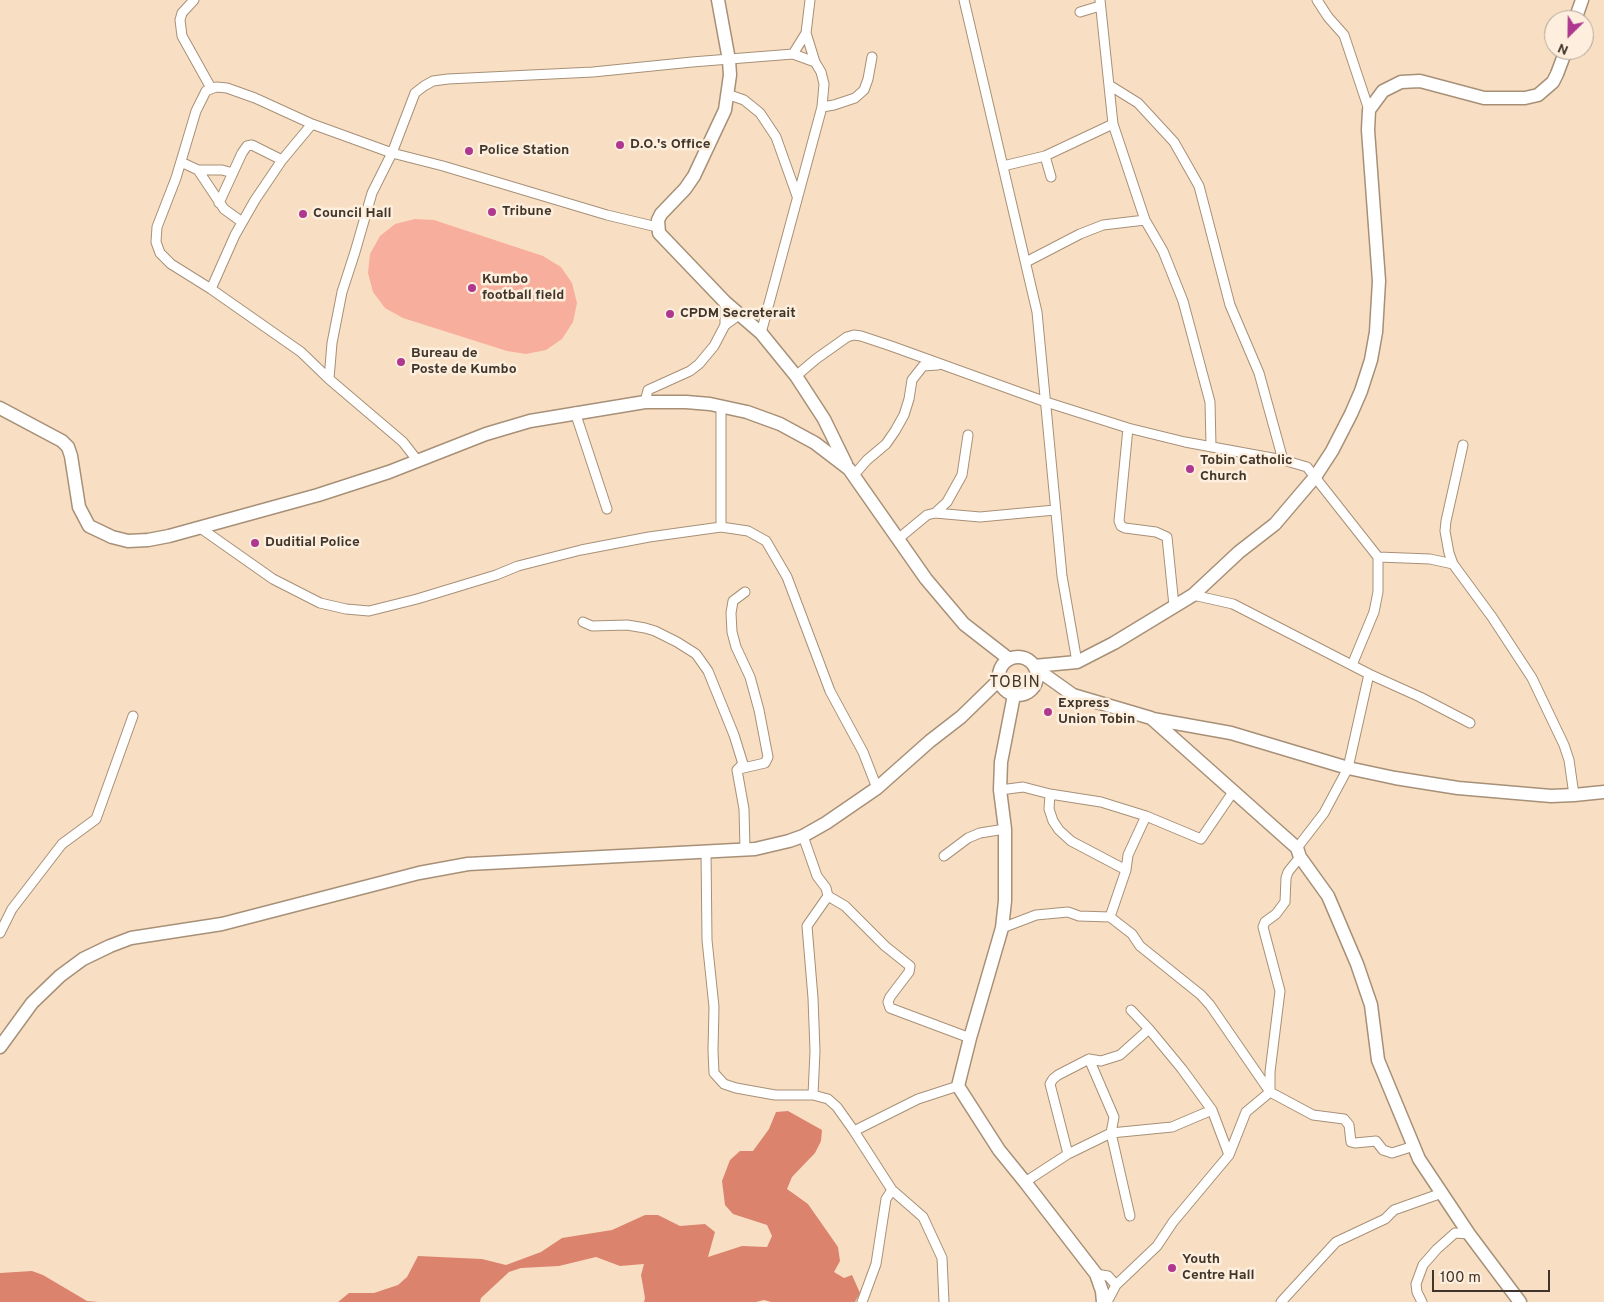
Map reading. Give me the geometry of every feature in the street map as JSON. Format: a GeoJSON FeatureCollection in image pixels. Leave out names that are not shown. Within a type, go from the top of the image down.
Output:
{"type":"FeatureCollection","features":[{"type":"Feature","properties":{"kind":"main road"},"geometry":{"type":"LineString","coordinates":[[718,0],[730,75],[723,117],[701,163],[685,189],[661,214],[657,227],[662,238],[724,302],[761,333],[796,376],[824,419],[851,472],[926,579],[964,624],[1009,659],[1023,658],[1073,695],[1151,718],[1231,734],[1348,768],[1395,778],[1458,788],[1551,796],[1604,792]]}},
{"type":"Feature","properties":{"kind":"main road"},"geometry":{"type":"LineString","coordinates":[[1035,667],[1077,662],[1114,643],[1193,595],[1274,524],[1315,477],[1332,450],[1354,406],[1371,360],[1376,332],[1379,281],[1368,130],[1369,110],[1383,91],[1401,82],[1420,81],[1484,98],[1525,98],[1538,95],[1553,82],[1562,60]]}},
{"type":"Feature","properties":{"kind":"main road"},"geometry":{"type":"LineString","coordinates":[[0,408],[53,435],[68,447],[79,507],[89,526],[112,537],[128,541],[148,540],[318,495],[389,472],[417,460],[530,421],[575,412],[645,402],[686,402],[747,412],[780,424],[815,444],[851,472]]}},
{"type":"Feature","properties":{"kind":"main road"},"geometry":{"type":"LineString","coordinates":[[0,1047],[32,1003],[60,976],[83,959],[132,938],[222,924],[419,873],[468,864],[745,849],[778,844],[804,836],[836,817],[877,788],[930,741],[961,717],[999,680],[1001,668],[1009,659]]}},
{"type":"Feature","properties":{"kind":"main road"},"geometry":{"type":"LineString","coordinates":[[999,680],[1005,690],[1014,695],[1025,694],[1033,688],[1037,678],[1035,667]]}},
{"type":"Feature","properties":{"kind":"main road"},"geometry":{"type":"LineString","coordinates":[[1014,695],[1001,762],[1000,790],[1004,829],[1005,901],[1002,928],[958,1086],[999,1150],[1096,1274],[1105,1302]]}},
{"type":"Feature","properties":{"kind":"main road"},"geometry":{"type":"LineString","coordinates":[[1151,718],[1298,852],[1328,896],[1357,964],[1371,1006],[1378,1060],[1419,1159],[1469,1234],[1520,1302]]}},
{"type":"Feature","properties":{"kind":"street"},"geometry":{"type":"LineString","coordinates":[[194,0],[182,13],[180,20],[182,36],[185,45],[211,88]]}},
{"type":"Feature","properties":{"kind":"street"},"geometry":{"type":"LineString","coordinates":[[761,333],[822,107],[824,84],[806,33],[810,0]]}},
{"type":"Feature","properties":{"kind":"street"},"geometry":{"type":"LineString","coordinates":[[964,0],[1037,312],[1062,576],[1077,662]]}},
{"type":"Feature","properties":{"kind":"street"},"geometry":{"type":"LineString","coordinates":[[1317,0],[1328,17],[1344,35],[1369,110]]}},
{"type":"Feature","properties":{"kind":"street"},"geometry":{"type":"LineString","coordinates":[[1080,12],[1100,3],[1113,124],[1145,220],[1163,250],[1182,301],[1210,402],[1211,446]]}},
{"type":"Feature","properties":{"kind":"street"},"geometry":{"type":"LineString","coordinates":[[793,54],[806,33]]}},
{"type":"Feature","properties":{"kind":"street"},"geometry":{"type":"LineString","coordinates":[[329,379],[334,334],[342,292],[372,193],[392,153],[416,93],[424,86],[448,79],[593,72],[793,54],[815,62]]}},
{"type":"Feature","properties":{"kind":"street"},"geometry":{"type":"LineString","coordinates":[[822,107],[855,98],[864,90],[872,57]]}},
{"type":"Feature","properties":{"kind":"street"},"geometry":{"type":"LineString","coordinates":[[1109,85],[1138,103],[1174,142],[1200,186],[1230,305],[1259,372],[1283,460]]}},
{"type":"Feature","properties":{"kind":"street"},"geometry":{"type":"LineString","coordinates":[[417,460],[396,436],[329,379],[301,352],[211,289],[171,264],[160,253],[156,242],[157,227],[196,111],[203,96],[211,88],[227,88],[255,98],[312,124],[392,153],[443,166],[607,215],[657,227]]}},
{"type":"Feature","properties":{"kind":"street"},"geometry":{"type":"LineString","coordinates":[[727,94],[744,100],[760,113],[776,137],[797,197]]}},
{"type":"Feature","properties":{"kind":"street"},"geometry":{"type":"LineString","coordinates":[[211,289],[242,222],[282,160],[312,124]]}},
{"type":"Feature","properties":{"kind":"street"},"geometry":{"type":"LineString","coordinates":[[1003,166],[1044,156],[1113,124]]}},
{"type":"Feature","properties":{"kind":"street"},"geometry":{"type":"LineString","coordinates":[[219,203],[247,146],[252,145],[282,160]]}},
{"type":"Feature","properties":{"kind":"street"},"geometry":{"type":"LineString","coordinates":[[1044,156],[1051,177]]}},
{"type":"Feature","properties":{"kind":"street"},"geometry":{"type":"LineString","coordinates":[[180,162],[198,170],[222,170],[233,173]]}},
{"type":"Feature","properties":{"kind":"street"},"geometry":{"type":"LineString","coordinates":[[198,170],[224,209],[242,222]]}},
{"type":"Feature","properties":{"kind":"street"},"geometry":{"type":"LineString","coordinates":[[1026,262],[1080,234],[1103,225],[1145,220]]}},
{"type":"Feature","properties":{"kind":"street"},"geometry":{"type":"LineString","coordinates":[[724,302],[725,325]]}},
{"type":"Feature","properties":{"kind":"street"},"geometry":{"type":"LineString","coordinates":[[645,402],[648,390],[690,371],[699,364],[714,346],[725,325],[740,314]]}},
{"type":"Feature","properties":{"kind":"street"},"geometry":{"type":"LineString","coordinates":[[796,376],[816,359],[848,337],[854,335],[891,346],[1046,402],[1128,428],[1185,442],[1283,460],[1307,467],[1378,557],[1378,592],[1374,612],[1352,665]]}},
{"type":"Feature","properties":{"kind":"street"},"geometry":{"type":"LineString","coordinates":[[851,472],[886,444],[895,431],[910,399],[912,380],[923,366],[941,364]]}},
{"type":"Feature","properties":{"kind":"street"},"geometry":{"type":"LineString","coordinates":[[721,407],[721,527]]}},
{"type":"Feature","properties":{"kind":"street"},"geometry":{"type":"LineString","coordinates":[[575,412],[607,508]]}},
{"type":"Feature","properties":{"kind":"street"},"geometry":{"type":"LineString","coordinates":[[1128,428],[1119,521],[1121,526],[1126,528],[1156,532],[1167,537],[1174,606]]}},
{"type":"Feature","properties":{"kind":"street"},"geometry":{"type":"LineString","coordinates":[[935,514],[946,502],[962,475],[968,435]]}},
{"type":"Feature","properties":{"kind":"street"},"geometry":{"type":"LineString","coordinates":[[1464,445],[1446,520],[1445,531],[1453,564],[1487,609],[1532,678],[1564,745],[1569,760],[1574,795]]}},
{"type":"Feature","properties":{"kind":"street"},"geometry":{"type":"LineString","coordinates":[[898,539],[927,515],[980,517],[1055,510]]}},
{"type":"Feature","properties":{"kind":"street"},"geometry":{"type":"LineString","coordinates":[[199,527],[273,579],[320,603],[346,610],[368,611],[417,599],[496,575],[518,566],[581,550],[649,537],[721,527],[748,531],[766,541],[787,577],[830,691],[863,752],[877,788]]}},
{"type":"Feature","properties":{"kind":"street"},"geometry":{"type":"LineString","coordinates":[[1378,557],[1430,559],[1453,564]]}},
{"type":"Feature","properties":{"kind":"street"},"geometry":{"type":"LineString","coordinates":[[737,770],[764,763],[768,757],[759,710],[750,677],[736,647],[732,632],[731,613],[733,601],[744,592]]}},
{"type":"Feature","properties":{"kind":"street"},"geometry":{"type":"LineString","coordinates":[[1193,595],[1233,604],[1369,674],[1420,697],[1470,724]]}},
{"type":"Feature","properties":{"kind":"street"},"geometry":{"type":"LineString","coordinates":[[583,622],[592,626],[627,625],[645,628],[669,638],[696,654],[708,671],[734,735],[743,764],[737,770]]}},
{"type":"Feature","properties":{"kind":"street"},"geometry":{"type":"LineString","coordinates":[[1270,1092],[1270,1072],[1280,990],[1262,928],[1265,922],[1276,914],[1285,902],[1288,872],[1298,852],[1324,813],[1348,768],[1369,674]]}},
{"type":"Feature","properties":{"kind":"street"},"geometry":{"type":"LineString","coordinates":[[0,934],[12,908],[62,844],[96,819],[133,716]]}},
{"type":"Feature","properties":{"kind":"street"},"geometry":{"type":"LineString","coordinates":[[737,770],[744,810],[745,849]]}},
{"type":"Feature","properties":{"kind":"street"},"geometry":{"type":"LineString","coordinates":[[1000,790],[1023,787],[1050,794],[1101,802],[1146,816],[1201,840],[1233,792]]}},
{"type":"Feature","properties":{"kind":"street"},"geometry":{"type":"LineString","coordinates":[[1050,794],[1049,809],[1053,821],[1059,830],[1071,841],[1126,870]]}},
{"type":"Feature","properties":{"kind":"street"},"geometry":{"type":"LineString","coordinates":[[1110,917],[1126,870],[1128,855],[1146,816]]}},
{"type":"Feature","properties":{"kind":"street"},"geometry":{"type":"LineString","coordinates":[[944,856],[968,838],[1004,829]]}},
{"type":"Feature","properties":{"kind":"street"},"geometry":{"type":"LineString","coordinates":[[804,836],[817,876],[826,888],[828,896],[845,906],[885,946],[910,966],[909,972],[890,997],[888,1002],[890,1008],[970,1038]]}},
{"type":"Feature","properties":{"kind":"street"},"geometry":{"type":"LineString","coordinates":[[706,851],[707,940],[714,1007],[714,1073],[724,1084],[736,1088],[775,1095],[813,1095],[828,1099],[833,1103],[854,1131],[892,1190],[923,1217],[942,1258],[944,1302]]}},
{"type":"Feature","properties":{"kind":"street"},"geometry":{"type":"LineString","coordinates":[[813,1095],[815,1051],[807,926],[828,896]]}},
{"type":"Feature","properties":{"kind":"street"},"geometry":{"type":"LineString","coordinates":[[1002,928],[1036,915],[1068,912],[1079,916],[1110,917],[1132,934],[1140,946],[1210,1005],[1270,1092],[1313,1115],[1344,1119],[1350,1125],[1351,1142],[1376,1141],[1383,1150],[1392,1153],[1414,1146]]}},
{"type":"Feature","properties":{"kind":"street"},"geometry":{"type":"LineString","coordinates":[[1131,1010],[1150,1029],[1212,1110],[1229,1155]]}},
{"type":"Feature","properties":{"kind":"street"},"geometry":{"type":"LineString","coordinates":[[1068,1154],[1050,1084],[1053,1079],[1089,1059],[1101,1061],[1120,1056],[1150,1029]]}},
{"type":"Feature","properties":{"kind":"street"},"geometry":{"type":"LineString","coordinates":[[1089,1059],[1114,1117],[1111,1133],[1130,1216]]}},
{"type":"Feature","properties":{"kind":"street"},"geometry":{"type":"LineString","coordinates":[[854,1131],[918,1099],[958,1086]]}},
{"type":"Feature","properties":{"kind":"street"},"geometry":{"type":"LineString","coordinates":[[1105,1302],[1116,1285],[1157,1246],[1173,1222],[1229,1155],[1246,1112],[1270,1092]]}},
{"type":"Feature","properties":{"kind":"street"},"geometry":{"type":"LineString","coordinates":[[1025,1182],[1068,1154],[1111,1133],[1172,1127],[1212,1110]]}},
{"type":"Feature","properties":{"kind":"street"},"geometry":{"type":"LineString","coordinates":[[862,1302],[876,1264],[886,1199],[892,1190]]}},
{"type":"Feature","properties":{"kind":"street"},"geometry":{"type":"LineString","coordinates":[[1281,1302],[1336,1242],[1385,1219],[1394,1210],[1442,1193]]}},
{"type":"Feature","properties":{"kind":"street"},"geometry":{"type":"LineString","coordinates":[[1422,1302],[1417,1292],[1416,1284],[1423,1265],[1455,1233],[1469,1234]]}},
{"type":"Feature","properties":{"kind":"street"},"geometry":{"type":"LineString","coordinates":[[1096,1274],[1108,1276],[1116,1285]]}},
{"type":"Feature","properties":{"kind":"shaded area","name":"Kumbo football field"},"geometry":{"type":"Polygon","coordinates":[[[415,219],[434,220],[543,256],[561,267],[572,283],[577,303],[573,322],[562,339],[546,350],[526,354],[507,351],[403,318],[385,308],[373,292],[368,273],[370,254],[380,236],[395,224],[415,219]]]}},
{"type":"Feature","properties":{"kind":"shaded area"},"geometry":{"type":"Polygon","coordinates":[[[788,1111],[822,1130],[821,1141],[815,1153],[792,1177],[787,1189],[808,1204],[838,1247],[840,1261],[834,1272],[844,1278],[852,1275],[860,1293],[855,1302],[771,1302],[764,1300],[756,1302],[644,1302],[641,1275],[644,1264],[620,1266],[596,1257],[559,1266],[521,1268],[509,1272],[481,1298],[480,1302],[338,1302],[349,1293],[374,1293],[398,1285],[407,1277],[418,1256],[482,1259],[506,1265],[541,1252],[562,1238],[612,1230],[645,1215],[658,1215],[680,1226],[705,1224],[715,1232],[708,1257],[742,1246],[767,1247],[772,1236],[767,1225],[733,1214],[725,1205],[722,1181],[730,1160],[740,1151],[753,1151],[769,1129],[776,1112],[788,1111]]]}},
{"type":"Feature","properties":{"kind":"shaded area"},"geometry":{"type":"Polygon","coordinates":[[[32,1271],[43,1275],[87,1301],[99,1302],[0,1302],[0,1273],[32,1271]]]}},
{"type":"Feature","properties":{"kind":"place","name":"D.O.'s Office"},"geometry":{"type":"Point","coordinates":[620,145]}},
{"type":"Feature","properties":{"kind":"place","name":"Police Station"},"geometry":{"type":"Point","coordinates":[469,151]}},
{"type":"Feature","properties":{"kind":"place","name":"Tribune"},"geometry":{"type":"Point","coordinates":[492,212]}},
{"type":"Feature","properties":{"kind":"place","name":"Council Hall"},"geometry":{"type":"Point","coordinates":[303,214]}},
{"type":"Feature","properties":{"kind":"place","name":"Kumbo football field"},"geometry":{"type":"Point","coordinates":[472,288]}},
{"type":"Feature","properties":{"kind":"place","name":"CPDM Secreterait"},"geometry":{"type":"Point","coordinates":[670,314]}},
{"type":"Feature","properties":{"kind":"place","name":"Bureau de Poste de Kumbo"},"geometry":{"type":"Point","coordinates":[401,362]}},
{"type":"Feature","properties":{"kind":"place","name":"Tobin Catholic Church"},"geometry":{"type":"Point","coordinates":[1190,469]}},
{"type":"Feature","properties":{"kind":"place","name":"Duditial Police"},"geometry":{"type":"Point","coordinates":[255,543]}},
{"type":"Feature","properties":{"kind":"place","name":"Express Union Tobin"},"geometry":{"type":"Point","coordinates":[1048,712]}},
{"type":"Feature","properties":{"kind":"place","name":"Youth Centre Hall"},"geometry":{"type":"Point","coordinates":[1172,1268]}},
{"type":"Feature","properties":{"kind":"district","name":"TOBIN"},"geometry":{"type":"Point","coordinates":[1015,684]}}]}
